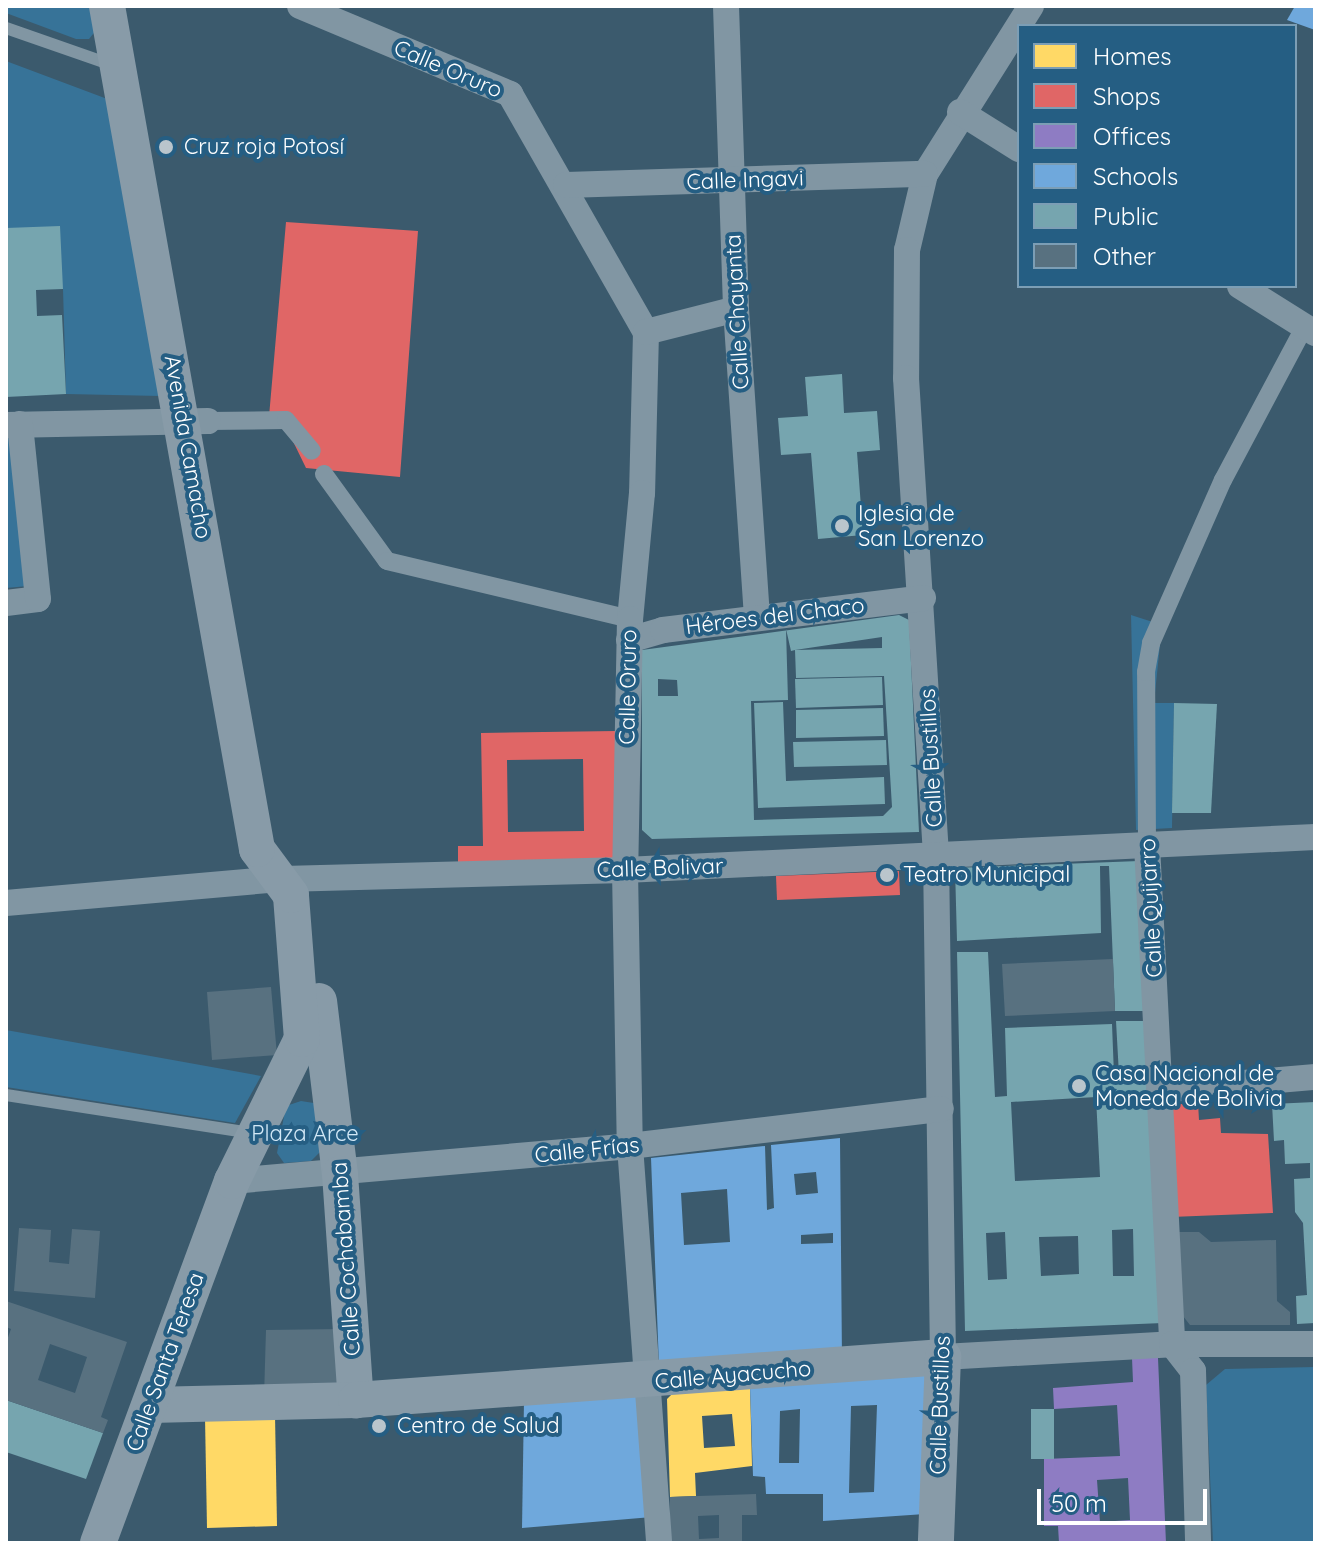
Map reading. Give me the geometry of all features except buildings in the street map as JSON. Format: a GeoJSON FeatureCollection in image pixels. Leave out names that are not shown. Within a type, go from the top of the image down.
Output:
{"type":"FeatureCollection","features":[{"type":"Feature","properties":{"kind":"main road","name":"Avenida Camacho"},"geometry":{"type":"LineString","coordinates":[[107,6],[196,420],[281,848],[294,879]]}},
{"type":"Feature","properties":{"kind":"main road","name":"Avenida Camacho"},"geometry":{"type":"LineString","coordinates":[[130,6],[196,420]]}},
{"type":"Feature","properties":{"kind":"main road"},"geometry":{"type":"LineString","coordinates":[[232,1181],[302,1039],[291,895],[294,879]]}},
{"type":"Feature","properties":{"kind":"main road","name":"Calle Cochabamba"},"geometry":{"type":"LineString","coordinates":[[294,879],[328,1073],[340,1174],[356,1400]]}},
{"type":"Feature","properties":{"kind":"main road","name":"Calle Santa Teresa"},"geometry":{"type":"LineString","coordinates":[[98,1543],[232,1181]]}},
{"type":"Feature","properties":{"kind":"main road","name":"Calle Ayacucho"},"geometry":{"type":"LineString","coordinates":[[150,1405],[356,1400],[650,1382],[943,1357]]}},
{"type":"Feature","properties":{"kind":"main road","name":"Calle Bustillos"},"geometry":{"type":"LineString","coordinates":[[936,1543],[943,1357]]}},
{"type":"Feature","properties":{"kind":"street","name":"Calle Oruro"},"geometry":{"type":"LineString","coordinates":[[300,6],[510,94],[566,185],[646,332],[642,493],[629,630],[625,870],[630,1146],[650,1382],[659,1543]]}},
{"type":"Feature","properties":{"kind":"street","name":"Calle Chayanta"},"geometry":{"type":"LineString","coordinates":[[726,6],[736,309],[757,617]]}},
{"type":"Feature","properties":{"kind":"street","name":"Calle Bustillos"},"geometry":{"type":"LineString","coordinates":[[1019,24],[1031,6]]}},
{"type":"Feature","properties":{"kind":"street","name":"Calle Bustillos"},"geometry":{"type":"LineString","coordinates":[[943,1357],[936,856],[923,598],[906,378],[907,250],[925,174],[960,112],[1017,27]]}},
{"type":"Feature","properties":{"kind":"street"},"geometry":{"type":"LineString","coordinates":[[960,112],[1017,148]]}},
{"type":"Feature","properties":{"kind":"street","name":"Calle Ingavi"},"geometry":{"type":"LineString","coordinates":[[566,185],[925,174]]}},
{"type":"Feature","properties":{"kind":"street"},"geometry":{"type":"LineString","coordinates":[[1244,288],[1312,321]]}},
{"type":"Feature","properties":{"kind":"street"},"geometry":{"type":"LineString","coordinates":[[646,332],[736,309]]}},
{"type":"Feature","properties":{"kind":"street","name":"Calle Quijarro"},"geometry":{"type":"LineString","coordinates":[[1198,1543],[1193,1371],[1172,1344],[1147,845],[1146,672],[1151,643],[1223,480],[1312,321]]}},
{"type":"Feature","properties":{"kind":"street"},"geometry":{"type":"LineString","coordinates":[[6,603],[38,599],[13,425],[286,420],[312,451]]}},
{"type":"Feature","properties":{"kind":"street"},"geometry":{"type":"LineString","coordinates":[[324,474],[387,561],[629,630]]}},
{"type":"Feature","properties":{"kind":"street","name":"Héroes del Chaco"},"geometry":{"type":"LineString","coordinates":[[629,630],[663,630],[923,598]]}},
{"type":"Feature","properties":{"kind":"street","name":"Calle Bolivar"},"geometry":{"type":"LineString","coordinates":[[6,903],[294,879],[625,870],[1315,837]]}},
{"type":"Feature","properties":{"kind":"street"},"geometry":{"type":"LineString","coordinates":[[287,1070],[328,1073]]}},
{"type":"Feature","properties":{"kind":"street"},"geometry":{"type":"LineString","coordinates":[[1159,1090],[1315,1077]]}},
{"type":"Feature","properties":{"kind":"street","name":"Calle Frías"},"geometry":{"type":"LineString","coordinates":[[232,1181],[340,1174],[630,1146],[941,1109]]}},
{"type":"Feature","properties":{"kind":"street","name":"Calle Ayacucho"},"geometry":{"type":"LineString","coordinates":[[943,1357],[1172,1344],[1315,1344]]}},
{"type":"Feature","properties":{"kind":"lane"},"geometry":{"type":"LineString","coordinates":[[6,28],[119,68]]}},
{"type":"Feature","properties":{"kind":"lane"},"geometry":{"type":"LineString","coordinates":[[6,1095],[256,1133]]}},
{"type":"Feature","properties":{"kind":"green space"},"geometry":{"type":"Polygon","coordinates":[[[6,6],[93,6],[98,28],[89,39],[76,39],[6,13],[6,6]]]}},
{"type":"Feature","properties":{"kind":"green space"},"geometry":{"type":"Polygon","coordinates":[[[6,61],[110,100],[161,396],[66,394],[63,289],[6,228],[6,61]]]}},
{"type":"Feature","properties":{"kind":"green space"},"geometry":{"type":"Polygon","coordinates":[[[11,436],[28,586],[6,588],[6,437],[11,436]]]}},
{"type":"Feature","properties":{"kind":"green space"},"geometry":{"type":"Polygon","coordinates":[[[1131,615],[1162,625],[1154,703],[1174,703],[1172,828],[1136,830],[1131,615]]]}},
{"type":"Feature","properties":{"kind":"green space"},"geometry":{"type":"Polygon","coordinates":[[[6,1030],[261,1076],[235,1123],[6,1087],[6,1030]]]}},
{"type":"Feature","properties":{"kind":"green space","name":"Plaza Arce"},"geometry":{"type":"Polygon","coordinates":[[[301,1101],[320,1104],[328,1144],[311,1161],[284,1163],[277,1153],[286,1106],[301,1101]]]}},
{"type":"Feature","properties":{"kind":"green space"},"geometry":{"type":"Polygon","coordinates":[[[1315,1367],[1315,1543],[1213,1543],[1206,1385],[1225,1369],[1315,1367]]]}},
{"type":"Feature","properties":{"kind":"place","name":"Cruz roja Potosí"},"geometry":{"type":"Point","coordinates":[166,147]}},
{"type":"Feature","properties":{"kind":"place","name":"Iglesia de San Lorenzo"},"geometry":{"type":"Point","coordinates":[842,526]}},
{"type":"Feature","properties":{"kind":"place","name":"Teatro Municipal"},"geometry":{"type":"Point","coordinates":[887,875]}},
{"type":"Feature","properties":{"kind":"place","name":"Casa Nacional de Moneda de Bolivia"},"geometry":{"type":"Point","coordinates":[1079,1086]}},
{"type":"Feature","properties":{"kind":"place","name":"Centro de Salud"},"geometry":{"type":"Point","coordinates":[379,1426]}}]}
